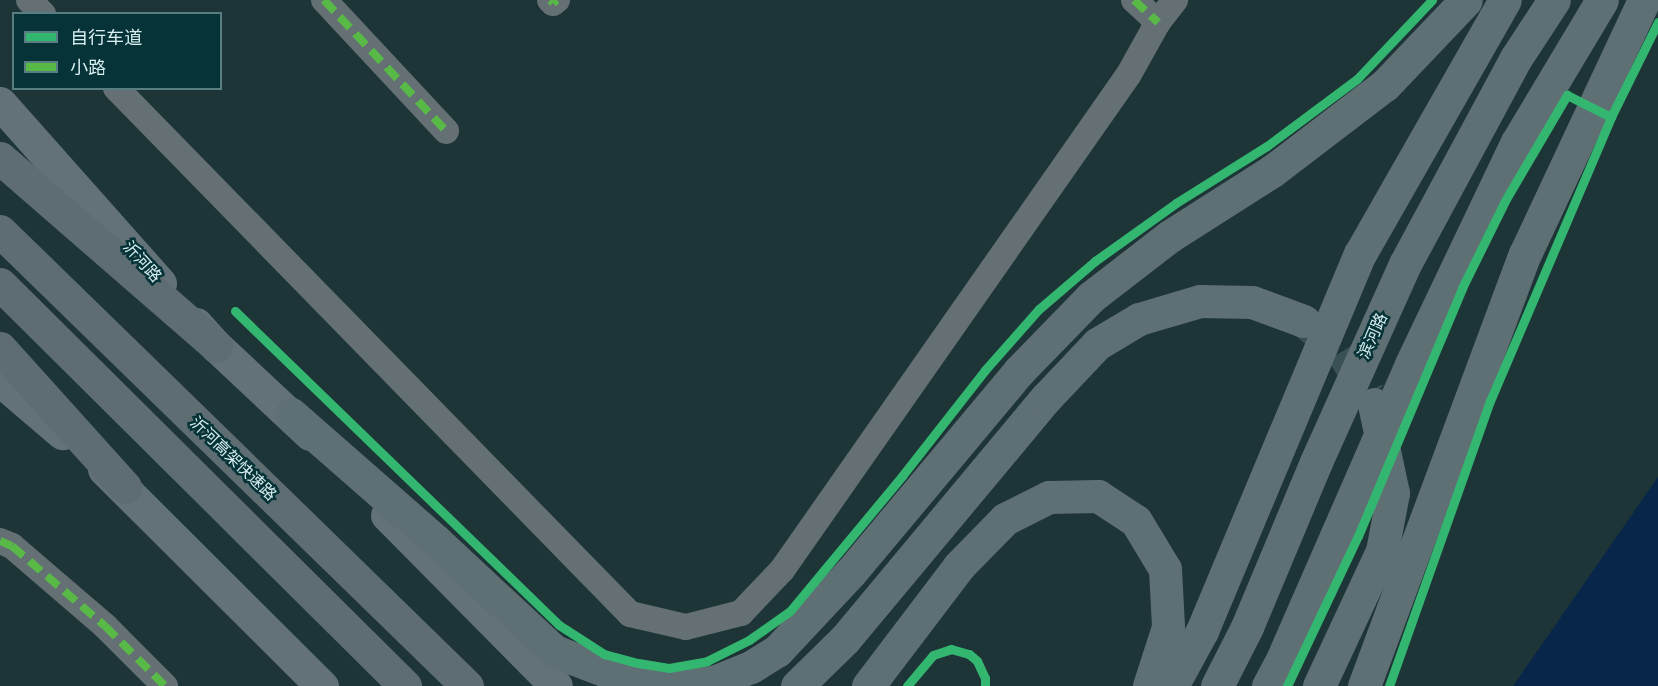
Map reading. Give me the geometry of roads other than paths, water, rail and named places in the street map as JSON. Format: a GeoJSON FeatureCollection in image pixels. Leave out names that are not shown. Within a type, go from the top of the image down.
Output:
{"type":"FeatureCollection","features":[{"type":"Feature","properties":{"kind":"highway"},"geometry":{"type":"LineString","coordinates":[[0,158],[216,346]]}},
{"type":"Feature","properties":{"kind":"highway","name":"沂河高架快速路"},"geometry":{"type":"LineString","coordinates":[[0,231],[466,686]]}},
{"type":"Feature","properties":{"kind":"highway"},"geometry":{"type":"LineString","coordinates":[[0,284],[405,686]]}},
{"type":"Feature","properties":{"kind":"highway"},"geometry":{"type":"LineString","coordinates":[[0,348],[125,487]]}},
{"type":"Feature","properties":{"kind":"main road"},"geometry":{"type":"LineString","coordinates":[[682,686],[717,681],[751,668],[777,651],[851,572],[1019,371],[1091,297],[1170,236],[1272,171],[1385,85],[1466,0]]}},
{"type":"Feature","properties":{"kind":"main road"},"geometry":{"type":"LineString","coordinates":[[1172,686],[1202,631],[1360,254],[1505,0]]}},
{"type":"Feature","properties":{"kind":"main road","name":"滨河路"},"geometry":{"type":"LineString","coordinates":[[1217,686],[1247,627],[1316,462],[1405,264],[1516,58],[1554,0]]}},
{"type":"Feature","properties":{"kind":"main road"},"geometry":{"type":"LineString","coordinates":[[1268,686],[1281,662],[1411,364],[1517,142],[1602,0]]}},
{"type":"Feature","properties":{"kind":"main road"},"geometry":{"type":"LineString","coordinates":[[1364,686],[1525,254],[1644,0]]}},
{"type":"Feature","properties":{"kind":"main road","name":"沂河路"},"geometry":{"type":"LineString","coordinates":[[0,103],[216,346],[291,414],[556,686]]}},
{"type":"Feature","properties":{"kind":"main road"},"geometry":{"type":"LineString","coordinates":[[797,686],[845,639],[1046,398],[1097,344],[1139,319],[1200,301],[1252,302],[1304,321]]}},
{"type":"Feature","properties":{"kind":"main road"},"geometry":{"type":"LineString","coordinates":[[0,380],[125,487],[322,686]]}},
{"type":"Feature","properties":{"kind":"main road"},"geometry":{"type":"LineString","coordinates":[[1319,686],[1382,551],[1393,493],[1374,404]]}},
{"type":"Feature","properties":{"kind":"main road"},"geometry":{"type":"LineString","coordinates":[[291,414],[435,540],[594,686]]}},
{"type":"Feature","properties":{"kind":"main road"},"geometry":{"type":"LineString","coordinates":[[867,686],[959,566],[1005,519],[1049,497],[1098,496],[1136,521],[1165,569],[1168,627],[1149,686]]}},
{"type":"Feature","properties":{"kind":"main road"},"geometry":{"type":"LineString","coordinates":[[554,651],[619,676],[650,685],[672,686]]}},
{"type":"Feature","properties":{"kind":"street"},"geometry":{"type":"LineString","coordinates":[[29,0],[41,12]]}},
{"type":"Feature","properties":{"kind":"street"},"geometry":{"type":"LineString","coordinates":[[324,0],[446,131]]}},
{"type":"Feature","properties":{"kind":"street"},"geometry":{"type":"LineString","coordinates":[[550,0],[553,3],[557,0]]}},
{"type":"Feature","properties":{"kind":"street"},"geometry":{"type":"LineString","coordinates":[[1134,0],[1158,22]]}},
{"type":"Feature","properties":{"kind":"street"},"geometry":{"type":"LineString","coordinates":[[118,90],[630,614],[686,627],[741,613],[782,570],[1129,74],[1158,22],[1175,0]]}},
{"type":"Feature","properties":{"kind":"street"},"geometry":{"type":"LineString","coordinates":[[0,542],[12,546],[105,626],[165,686]]}},
{"type":"Feature","properties":{"kind":"water"},"geometry":{"type":"Polygon","coordinates":[[[1658,477],[1658,686],[1513,686],[1658,477]]]}},
{"type":"Feature","properties":{"kind":"tunnel"},"geometry":{"type":"LineString","coordinates":[[1304,321],[1342,351],[1369,394]]}}]}
